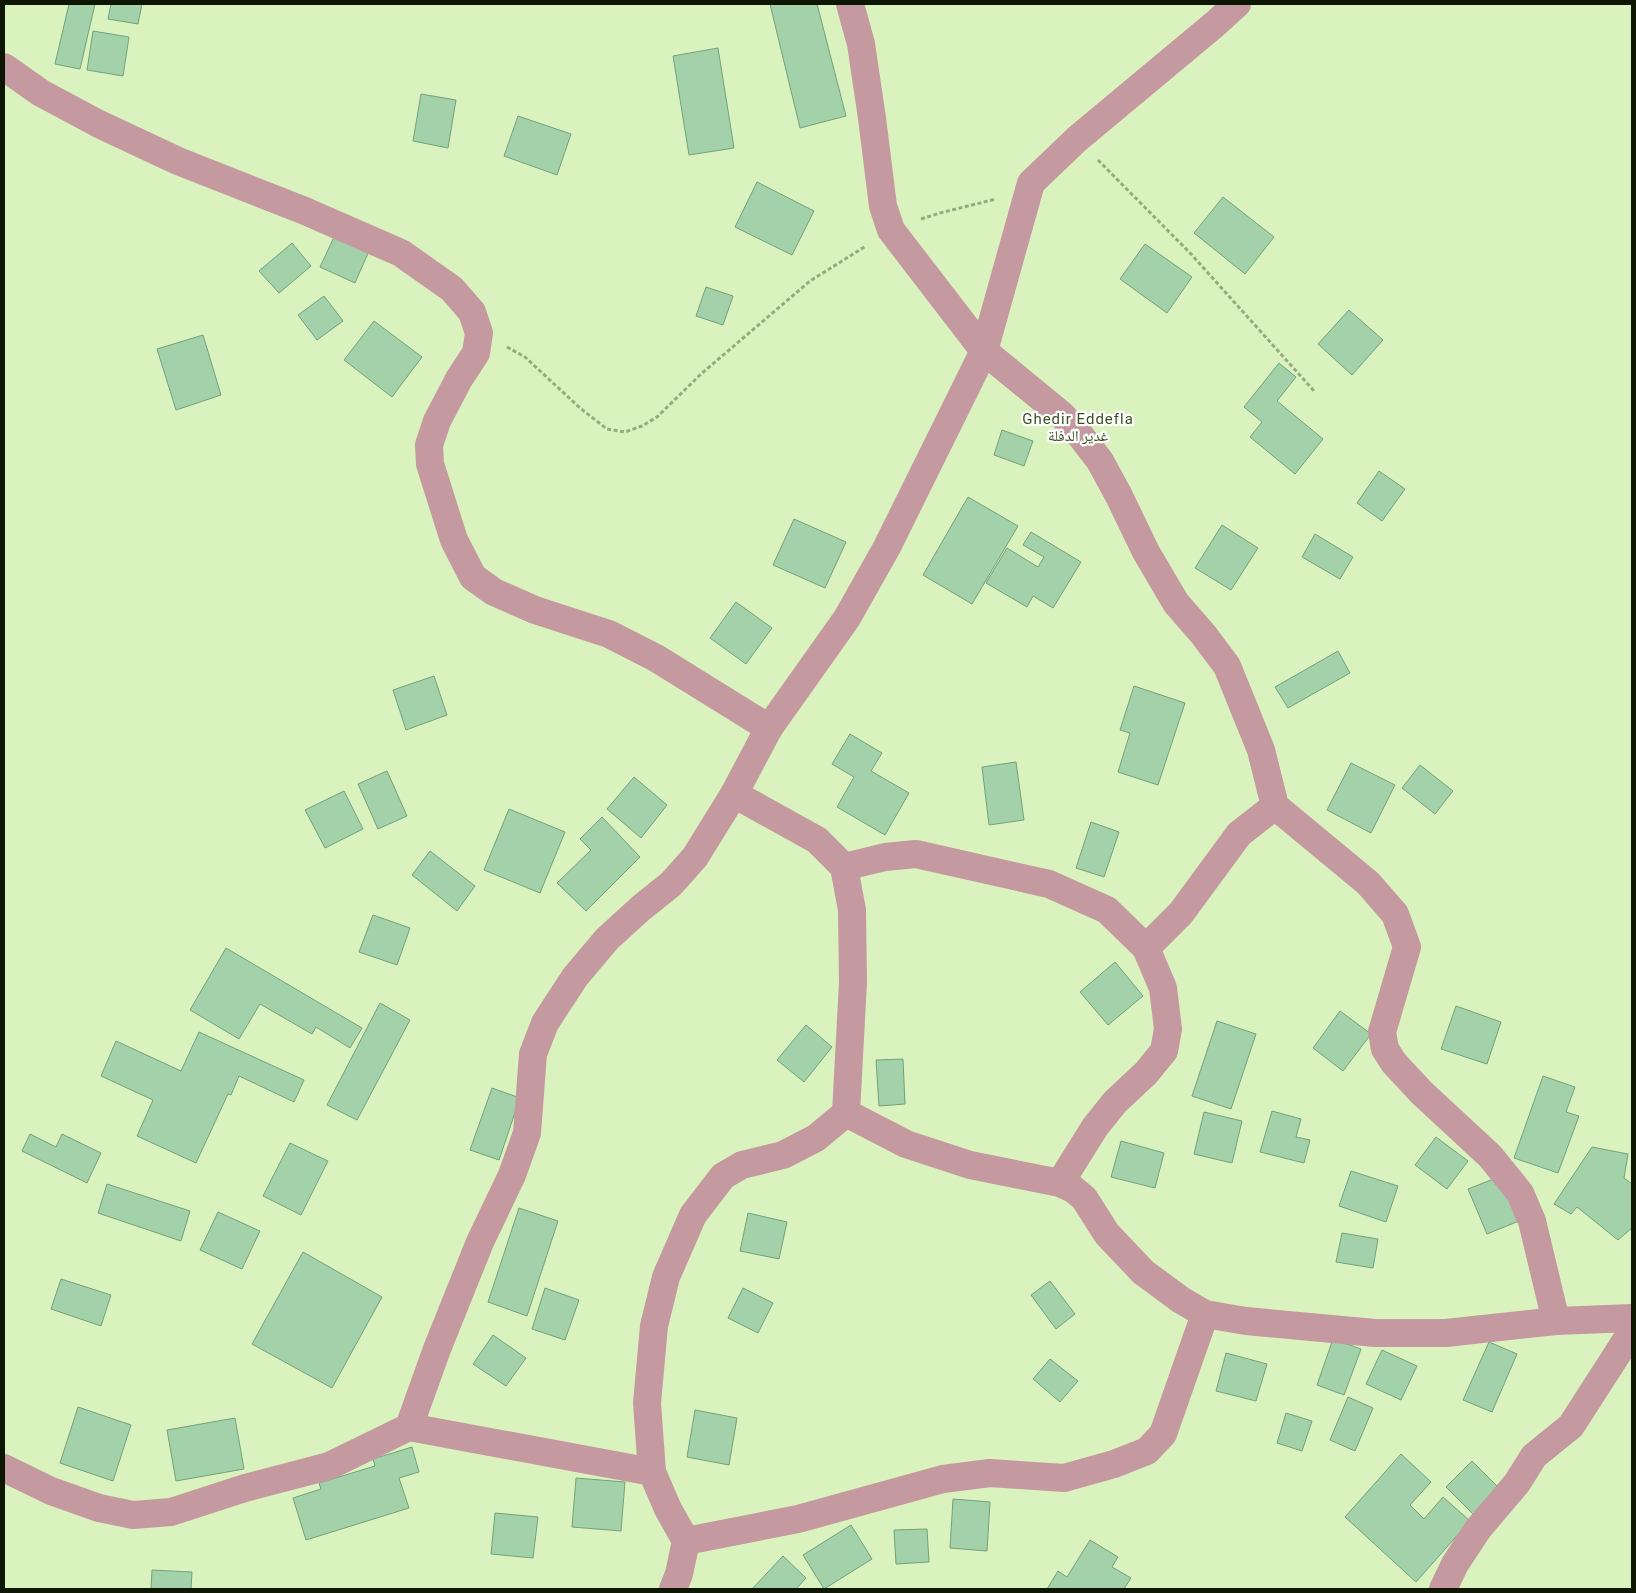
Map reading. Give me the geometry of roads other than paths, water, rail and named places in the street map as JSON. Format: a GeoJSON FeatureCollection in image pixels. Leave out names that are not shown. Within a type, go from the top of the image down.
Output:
{"type":"FeatureCollection","features":[{"type":"Feature","properties":{"kind":"street"},"geometry":{"type":"LineString","coordinates":[[850,4],[862,54],[883,206],[891,230],[984,351],[1062,415],[1100,461],[1146,552],[1176,604],[1203,634],[1227,666],[1261,750],[1274,806],[1368,883],[1396,914],[1407,947],[1382,1032],[1385,1049],[1394,1063],[1422,1093],[1490,1156],[1520,1193],[1532,1221],[1556,1321]]}},
{"type":"Feature","properties":{"kind":"street"},"geometry":{"type":"LineString","coordinates":[[410,1428],[437,1349],[480,1242],[512,1175],[527,1133],[533,1054],[545,1023],[575,977],[608,939],[641,908],[671,884],[695,857],[734,794],[769,728],[847,618],[887,547],[984,351],[1031,183],[1077,139],[1238,4]]}},
{"type":"Feature","properties":{"kind":"street"},"geometry":{"type":"LineString","coordinates":[[4,67],[41,93],[99,124],[178,161],[305,211],[401,253],[452,289],[472,312],[480,333],[476,353],[459,379],[429,445],[430,464],[454,540],[473,577],[494,592],[535,610],[608,634],[656,658],[769,728]]}},
{"type":"Feature","properties":{"kind":"street"},"geometry":{"type":"LineString","coordinates":[[673,1589],[679,1574],[686,1541],[668,1509],[652,1472],[648,1403],[654,1326],[666,1277],[693,1215],[723,1176],[742,1165],[783,1155],[816,1138],[846,1113],[853,982],[852,910],[844,866],[817,840],[734,794]]}},
{"type":"Feature","properties":{"kind":"street"},"geometry":{"type":"LineString","coordinates":[[1146,948],[1181,913],[1240,834],[1274,806]]}},
{"type":"Feature","properties":{"kind":"street"},"geometry":{"type":"LineString","coordinates":[[844,866],[885,857],[916,854],[1049,884],[1107,910],[1146,948],[1163,988],[1168,1029],[1164,1050],[1146,1073],[1115,1102],[1095,1127],[1060,1183]]}},
{"type":"Feature","properties":{"kind":"street"},"geometry":{"type":"LineString","coordinates":[[846,1113],[906,1144],[970,1165],[1060,1183],[1073,1189],[1084,1198],[1108,1234],[1144,1272],[1181,1300],[1205,1314],[1246,1321],[1375,1333],[1446,1333],[1556,1321],[1632,1318]]}},
{"type":"Feature","properties":{"kind":"street"},"geometry":{"type":"LineString","coordinates":[[686,1541],[798,1519],[942,1479],[990,1473],[1064,1478],[1114,1464],[1147,1451],[1164,1434],[1205,1314]]}},
{"type":"Feature","properties":{"kind":"street"},"geometry":{"type":"LineString","coordinates":[[1443,1589],[1454,1564],[1478,1529],[1517,1483],[1534,1456],[1571,1426],[1632,1331]]}},
{"type":"Feature","properties":{"kind":"street"},"geometry":{"type":"LineString","coordinates":[[4,1468],[51,1491],[98,1508],[133,1515],[170,1512],[245,1488],[329,1466],[410,1428],[652,1472]]}},
{"type":"Feature","properties":{"kind":"district","name":"Ghedir Eddefla غدير الدفلة"},"geometry":{"type":"Point","coordinates":[1078,428]}}]}
